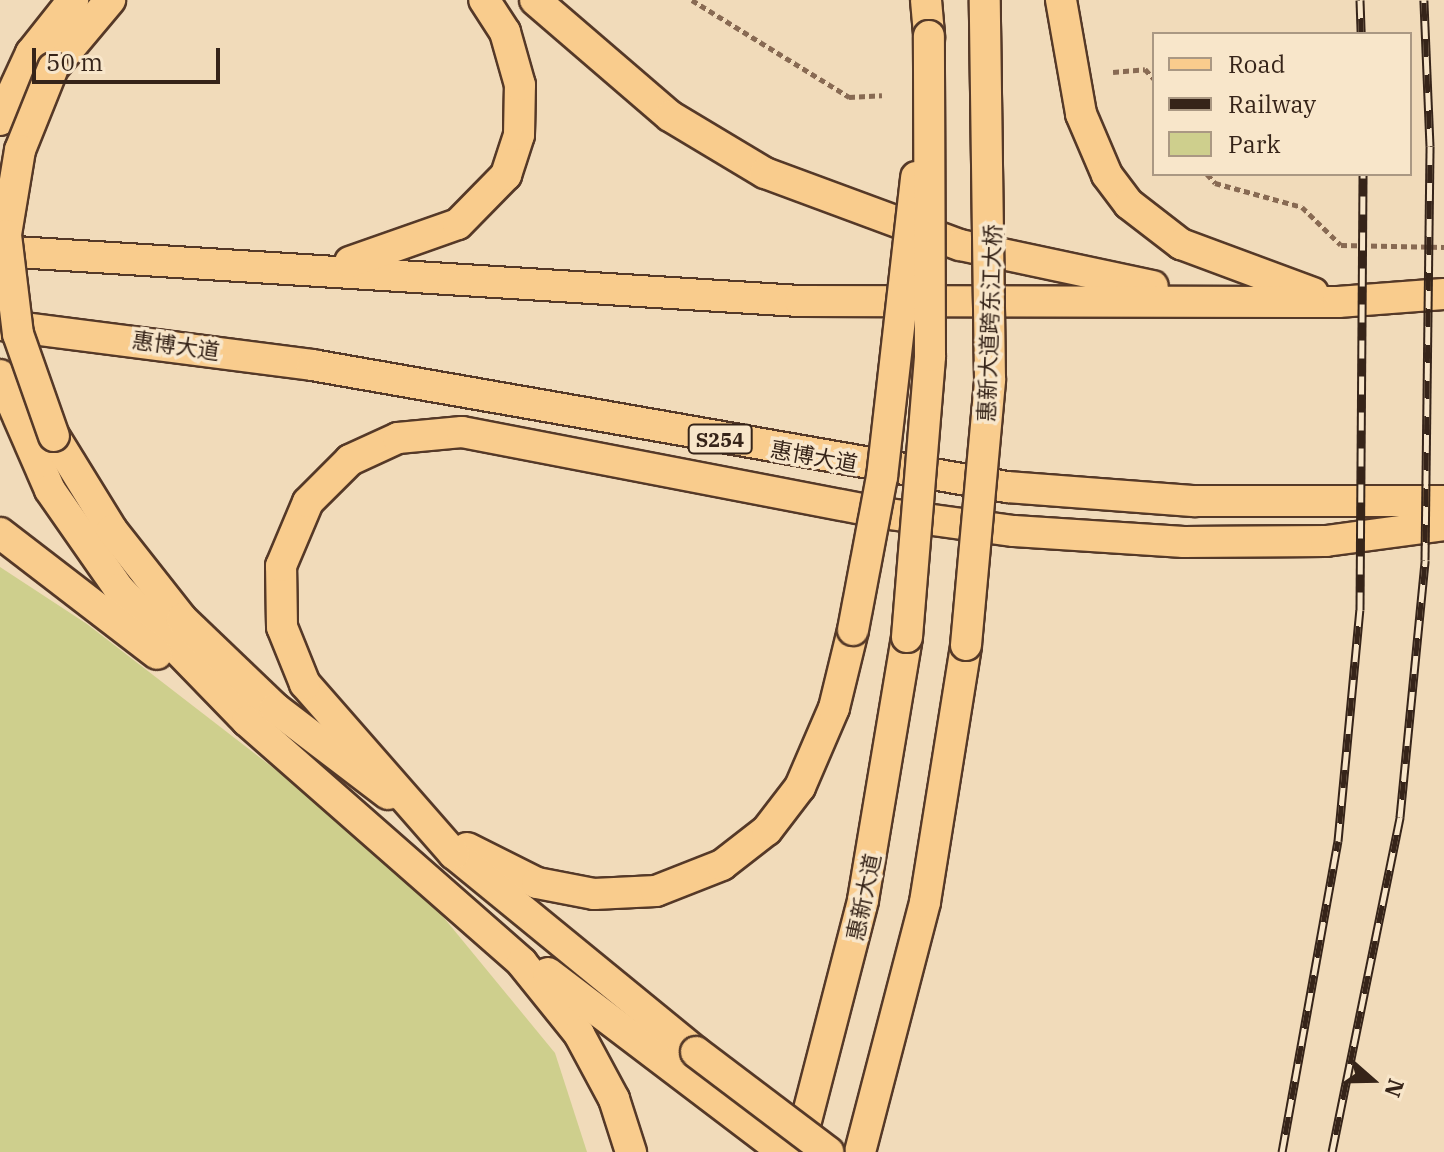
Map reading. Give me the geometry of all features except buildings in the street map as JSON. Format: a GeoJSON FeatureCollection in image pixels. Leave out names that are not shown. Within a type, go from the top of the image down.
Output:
{"type":"FeatureCollection","features":[{"type":"Feature","properties":{"kind":"main road"},"geometry":{"type":"LineString","coordinates":[[0,120],[42,60],[73,0]]}},
{"type":"Feature","properties":{"kind":"main road"},"geometry":{"type":"LineString","coordinates":[[110,0],[42,60],[20,150],[6,235],[18,334],[42,444],[63,513],[119,589],[247,721]]}},
{"type":"Feature","properties":{"kind":"main road"},"geometry":{"type":"LineString","coordinates":[[332,268],[451,228],[484,204],[506,175],[519,135],[520,85],[505,32],[484,0]]}},
{"type":"Feature","properties":{"kind":"main road"},"geometry":{"type":"LineString","coordinates":[[535,0],[660,108],[774,177],[960,245],[1213,299]]}},
{"type":"Feature","properties":{"kind":"main road"},"geometry":{"type":"LineString","coordinates":[[0,375],[42,444],[195,632],[275,708],[439,830],[509,871],[572,892],[643,893],[704,874],[760,837],[800,787],[830,720],[853,630],[892,401],[929,36],[926,0]]}},
{"type":"Feature","properties":{"kind":"main road","name":"惠新大道跨东江大桥"},"geometry":{"type":"LineString","coordinates":[[860,1152],[925,902],[966,645],[990,379],[985,0]]}},
{"type":"Feature","properties":{"kind":"main road"},"geometry":{"type":"LineString","coordinates":[[1061,0],[1079,107],[1104,169],[1129,204],[1181,244],[1338,302]]}},
{"type":"Feature","properties":{"kind":"main road","name":"惠新大道"},"geometry":{"type":"LineString","coordinates":[[798,1152],[863,900],[907,637],[930,356],[929,36]]}},
{"type":"Feature","properties":{"kind":"main road"},"geometry":{"type":"LineString","coordinates":[[0,251],[332,268],[800,301],[1213,299],[1338,302],[1444,294]]}},
{"type":"Feature","properties":{"kind":"main road","name":"惠博大道"},"geometry":{"type":"LineString","coordinates":[[0,325],[312,365],[1007,487],[1195,501],[1444,501]]}},
{"type":"Feature","properties":{"kind":"main road"},"geometry":{"type":"LineString","coordinates":[[828,1152],[696,1052],[454,854],[439,830],[313,696],[293,661],[280,615],[281,566],[301,514],[337,469],[380,443],[439,432],[486,435],[882,513],[1063,536],[1326,541],[1444,525]]}},
{"type":"Feature","properties":{"kind":"main road"},"geometry":{"type":"LineString","coordinates":[[0,533],[247,721],[471,913],[784,1152]]}},
{"type":"Feature","properties":{"kind":"main road"},"geometry":{"type":"LineString","coordinates":[[471,913],[579,1034],[614,1099],[631,1152]]}},
{"type":"Feature","properties":{"kind":"path"},"geometry":{"type":"LineString","coordinates":[[692,0],[849,97],[882,95]]}},
{"type":"Feature","properties":{"kind":"path"},"geometry":{"type":"LineString","coordinates":[[1113,72],[1145,69],[1152,77]]}},
{"type":"Feature","properties":{"kind":"path"},"geometry":{"type":"LineString","coordinates":[[1209,176],[1215,183],[1302,207],[1341,245],[1444,247]]}},
{"type":"Feature","properties":{"kind":"green space"},"geometry":{"type":"Polygon","coordinates":[[[0,567],[87,624],[403,868],[555,1053],[587,1152],[0,1152],[0,567]]]}},
{"type":"Feature","properties":{"kind":"railway"},"geometry":{"type":"LineString","coordinates":[[1360,0],[1361,32]]}},
{"type":"Feature","properties":{"kind":"railway"},"geometry":{"type":"LineString","coordinates":[[1332,1152],[1400,817],[1425,560],[1430,146],[1424,0]]}},
{"type":"Feature","properties":{"kind":"railway"},"geometry":{"type":"LineString","coordinates":[[1282,1152],[1338,841],[1360,610],[1363,176]]}}]}
